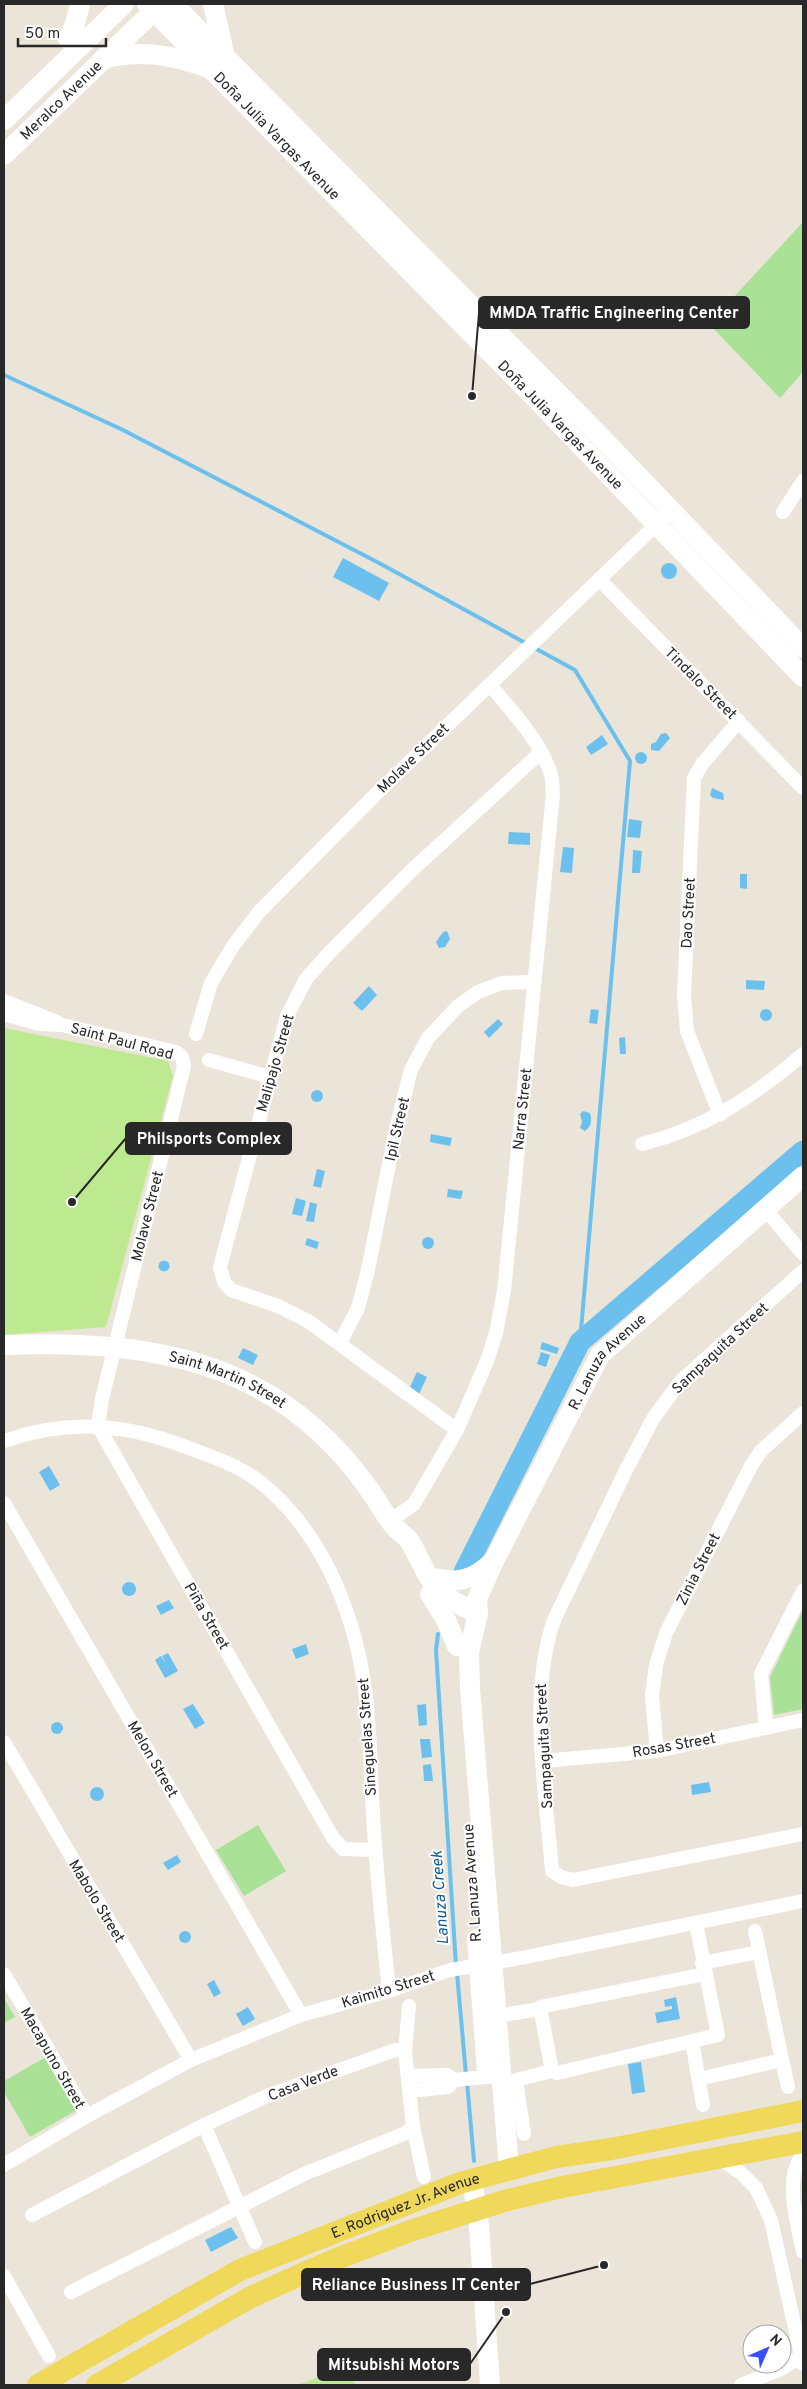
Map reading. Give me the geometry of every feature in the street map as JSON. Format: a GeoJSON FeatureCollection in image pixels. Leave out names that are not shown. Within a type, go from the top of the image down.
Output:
{"type":"FeatureCollection","features":[{"type":"Feature","properties":{"kind":"main road"},"geometry":{"type":"LineString","coordinates":[[68,39],[75,24],[80,4]]}},
{"type":"Feature","properties":{"kind":"main road"},"geometry":{"type":"LineString","coordinates":[[4,101],[105,4]]}},
{"type":"Feature","properties":{"kind":"main road","name":"Meralco Avenue"},"geometry":{"type":"LineString","coordinates":[[4,120],[124,4]]}},
{"type":"Feature","properties":{"kind":"main road","name":"Doña Julia Vargas Avenue"},"geometry":{"type":"LineString","coordinates":[[173,4],[220,64],[656,525],[803,677]]}},
{"type":"Feature","properties":{"kind":"main road"},"geometry":{"type":"LineString","coordinates":[[100,62],[132,54],[151,53],[220,64],[220,40],[213,4]]}},
{"type":"Feature","properties":{"kind":"main road","name":"Meralco Avenue"},"geometry":{"type":"LineString","coordinates":[[4,155],[100,62],[149,5]]}},
{"type":"Feature","properties":{"kind":"main road","name":"Meralco Avenue"},"geometry":{"type":"LineString","coordinates":[[4,139],[149,5]]}},
{"type":"Feature","properties":{"kind":"main road","name":"Doña Julia Vargas Avenue"},"geometry":{"type":"LineString","coordinates":[[149,5],[220,64],[599,435],[803,648]]}},
{"type":"Feature","properties":{"kind":"main road"},"geometry":{"type":"LineString","coordinates":[[32,73],[45,73],[52,77],[59,86],[60,102]]}},
{"type":"Feature","properties":{"kind":"main road","name":"R. Lanuza Avenue"},"geometry":{"type":"LineString","coordinates":[[503,2177],[471,1966],[456,1646],[494,1561],[600,1355],[803,1176]]}},
{"type":"Feature","properties":{"kind":"main road","name":"Saint Martin Street"},"geometry":{"type":"LineString","coordinates":[[4,1345],[116,1345],[164,1354],[205,1366],[266,1390],[297,1414],[335,1448],[354,1469],[393,1524],[408,1539],[429,1586],[472,1613]]}},
{"type":"Feature","properties":{"kind":"main road"},"geometry":{"type":"LineString","coordinates":[[456,1646],[446,1620],[429,1586],[476,1576],[494,1561]]}},
{"type":"Feature","properties":{"kind":"main road","name":"R. Lanuza Avenue"},"geometry":{"type":"LineString","coordinates":[[472,1613],[469,1652],[471,1966],[497,2016],[488,2077]]}},
{"type":"Feature","properties":{"kind":"main road","name":"E. Rodriguez Jr. Avenue"},"geometry":{"type":"LineString","coordinates":[[38,2385],[240,2270],[325,2235],[472,2179],[503,2177],[556,2157],[611,2149],[803,2111]]}},
{"type":"Feature","properties":{"kind":"main road","name":"E. Rodriguez Jr. Avenue"},"geometry":{"type":"LineString","coordinates":[[97,2385],[251,2297],[331,2261],[413,2230],[524,2196],[803,2142]]}},
{"type":"Feature","properties":{"kind":"main road"},"geometry":{"type":"LineString","coordinates":[[478,2209],[503,2177],[524,2196]]}},
{"type":"Feature","properties":{"kind":"main road"},"geometry":{"type":"LineString","coordinates":[[472,2179],[478,2209],[490,2385]]}},
{"type":"Feature","properties":{"kind":"street"},"geometry":{"type":"LineString","coordinates":[[783,512],[803,481]]}},
{"type":"Feature","properties":{"kind":"street","name":"Molave Street"},"geometry":{"type":"LineString","coordinates":[[196,1034],[211,983],[233,946],[259,912],[373,797],[670,511]]}},
{"type":"Feature","properties":{"kind":"street","name":"Tindalo Street"},"geometry":{"type":"LineString","coordinates":[[599,579],[803,788]]}},
{"type":"Feature","properties":{"kind":"street","name":"Narra Street"},"geometry":{"type":"LineString","coordinates":[[393,1524],[414,1504],[458,1430],[487,1361],[496,1333],[504,1292],[553,794],[551,775],[540,753],[522,722],[490,685]]}},
{"type":"Feature","properties":{"kind":"street","name":"Dao Street"},"geometry":{"type":"LineString","coordinates":[[720,1115],[687,1031],[684,995],[694,778],[702,764],[739,721]]}},
{"type":"Feature","properties":{"kind":"street","name":"Malipajo Street"},"geometry":{"type":"LineString","coordinates":[[458,1430],[308,1321],[278,1306],[231,1290],[224,1282],[220,1267],[287,1016],[306,979],[412,870],[540,753]]}},
{"type":"Feature","properties":{"kind":"street","name":"Ipil Street"},"geometry":{"type":"LineString","coordinates":[[340,1343],[358,1308],[368,1270],[396,1128],[410,1070],[428,1038],[458,1006],[478,992],[502,983],[534,982]]}},
{"type":"Feature","properties":{"kind":"street","name":"Saint Paul Road"},"geometry":{"type":"LineString","coordinates":[[4,1001],[62,1024],[176,1052],[182,1058]]}},
{"type":"Feature","properties":{"kind":"street","name":"Saint Paul Road"},"geometry":{"type":"LineString","coordinates":[[4,1014],[39,1024],[62,1024]]}},
{"type":"Feature","properties":{"kind":"street"},"geometry":{"type":"LineString","coordinates":[[642,1144],[674,1136],[720,1115],[740,1103],[803,1054]]}},
{"type":"Feature","properties":{"kind":"street","name":"Molave Street"},"geometry":{"type":"LineString","coordinates":[[116,1345],[184,1066],[182,1058]]}},
{"type":"Feature","properties":{"kind":"street"},"geometry":{"type":"LineString","coordinates":[[209,1060],[270,1077]]}},
{"type":"Feature","properties":{"kind":"street"},"geometry":{"type":"LineString","coordinates":[[764,1209],[803,1254]]}},
{"type":"Feature","properties":{"kind":"street","name":"Sampaguita Street"},"geometry":{"type":"LineString","coordinates":[[803,1271],[681,1381],[654,1417],[575,1572],[546,1644],[540,1684],[543,1761],[552,1871],[561,1877],[573,1880],[803,1834]]}},
{"type":"Feature","properties":{"kind":"street"},"geometry":{"type":"LineString","coordinates":[[98,1426],[102,1399],[116,1345]]}},
{"type":"Feature","properties":{"kind":"street","name":"Zinia Street"},"geometry":{"type":"LineString","coordinates":[[657,1751],[652,1696],[656,1665],[666,1633],[761,1451],[803,1413]]}},
{"type":"Feature","properties":{"kind":"street","name":"Sineguelas Street"},"geometry":{"type":"LineString","coordinates":[[4,1441],[30,1432],[64,1426],[98,1426],[158,1436],[221,1460],[255,1479],[284,1505],[308,1535],[343,1599],[364,1683],[375,1850],[389,1991]]}},
{"type":"Feature","properties":{"kind":"street","name":"Piña Street"},"geometry":{"type":"LineString","coordinates":[[98,1426],[333,1838],[343,1849],[375,1850]]}},
{"type":"Feature","properties":{"kind":"street","name":"Melon Street"},"geometry":{"type":"LineString","coordinates":[[4,1503],[301,2015]]}},
{"type":"Feature","properties":{"kind":"street"},"geometry":{"type":"LineString","coordinates":[[766,1728],[760,1674],[803,1591]]}},
{"type":"Feature","properties":{"kind":"street","name":"Rosas Street"},"geometry":{"type":"LineString","coordinates":[[543,1761],[657,1751],[803,1720]]}},
{"type":"Feature","properties":{"kind":"street","name":"Mabolo Street"},"geometry":{"type":"LineString","coordinates":[[4,1742],[191,2060]]}},
{"type":"Feature","properties":{"kind":"street","name":"Kaimito Street"},"geometry":{"type":"LineString","coordinates":[[4,2165],[87,2116],[191,2060],[301,2015],[471,1966],[803,1901]]}},
{"type":"Feature","properties":{"kind":"street"},"geometry":{"type":"LineString","coordinates":[[524,2134],[516,2080],[552,2071],[557,2074],[718,2035],[696,1923]]}},
{"type":"Feature","properties":{"kind":"street"},"geometry":{"type":"LineString","coordinates":[[755,1931],[788,2087]]}},
{"type":"Feature","properties":{"kind":"street"},"geometry":{"type":"LineString","coordinates":[[497,2016],[539,2010],[543,2005],[704,1968],[759,1952]]}},
{"type":"Feature","properties":{"kind":"street","name":"Macapuno Street"},"geometry":{"type":"LineString","coordinates":[[4,1974],[87,2116]]}},
{"type":"Feature","properties":{"kind":"street"},"geometry":{"type":"LineString","coordinates":[[408,2006],[404,2051],[409,2076],[413,2126],[424,2177]]}},
{"type":"Feature","properties":{"kind":"street"},"geometry":{"type":"LineString","coordinates":[[539,2010],[552,2071]]}},
{"type":"Feature","properties":{"kind":"street"},"geometry":{"type":"LineString","coordinates":[[692,2042],[703,2105]]}},
{"type":"Feature","properties":{"kind":"street","name":"Casa Verde"},"geometry":{"type":"LineString","coordinates":[[32,2215],[204,2125],[267,2096],[395,2050],[404,2051]]}},
{"type":"Feature","properties":{"kind":"street"},"geometry":{"type":"LineString","coordinates":[[699,2079],[782,2060]]}},
{"type":"Feature","properties":{"kind":"street"},"geometry":{"type":"LineString","coordinates":[[409,2076],[446,2074],[456,2080]]}},
{"type":"Feature","properties":{"kind":"street"},"geometry":{"type":"LineString","coordinates":[[410,2091],[448,2087],[456,2080],[488,2077]]}},
{"type":"Feature","properties":{"kind":"street"},"geometry":{"type":"LineString","coordinates":[[204,2125],[255,2242]]}},
{"type":"Feature","properties":{"kind":"street"},"geometry":{"type":"LineString","coordinates":[[71,2292],[239,2205],[304,2174],[406,2133],[413,2126]]}},
{"type":"Feature","properties":{"kind":"street"},"geometry":{"type":"LineString","coordinates":[[803,2155],[795,2173],[793,2190],[795,2214],[803,2252]]}},
{"type":"Feature","properties":{"kind":"street"},"geometry":{"type":"LineString","coordinates":[[720,2158],[741,2173],[756,2188],[771,2220],[803,2358],[741,2385]]}},
{"type":"Feature","properties":{"kind":"street"},"geometry":{"type":"LineString","coordinates":[[771,2220],[795,2214]]}},
{"type":"Feature","properties":{"kind":"street"},"geometry":{"type":"LineString","coordinates":[[4,2276],[49,2356]]}},
{"type":"Feature","properties":{"kind":"green space"},"geometry":{"type":"Polygon","coordinates":[[[803,222],[803,372],[780,398],[709,324],[803,222]]]}},
{"type":"Feature","properties":{"kind":"green space"},"geometry":{"type":"Polygon","coordinates":[[[4,1028],[168,1061],[173,1076],[106,1327],[4,1335],[4,1028]]]}},
{"type":"Feature","properties":{"kind":"green space"},"geometry":{"type":"Polygon","coordinates":[[[803,1610],[803,1709],[774,1715],[770,1677],[803,1610]]]}},
{"type":"Feature","properties":{"kind":"green space"},"geometry":{"type":"Polygon","coordinates":[[[258,1825],[286,1871],[244,1896],[216,1850],[258,1825]]]}},
{"type":"Feature","properties":{"kind":"green space"},"geometry":{"type":"Polygon","coordinates":[[[4,1998],[15,2017],[4,2023],[4,1998]]]}},
{"type":"Feature","properties":{"kind":"green space"},"geometry":{"type":"Polygon","coordinates":[[[46,2057],[77,2110],[30,2137],[4,2092],[4,2081],[46,2057]]]}},
{"type":"Feature","properties":{"kind":"green space"},"geometry":{"type":"Polygon","coordinates":[[[347,2365],[355,2385],[298,2385],[347,2365]]]}},
{"type":"Feature","properties":{"kind":"water"},"geometry":{"type":"Polygon","coordinates":[[[343,558],[389,583],[379,601],[333,577],[343,558]]]}},
{"type":"Feature","properties":{"kind":"water"},"geometry":{"type":"Polygon","coordinates":[[[669,563],[675,565],[677,571],[675,577],[669,579],[663,577],[661,571],[663,565],[669,563]]]}},
{"type":"Feature","properties":{"kind":"water"},"geometry":{"type":"Polygon","coordinates":[[[666,733],[670,738],[659,751],[651,750],[651,744],[656,742],[661,734],[666,733]]]}},
{"type":"Feature","properties":{"kind":"water"},"geometry":{"type":"Polygon","coordinates":[[[602,735],[608,744],[591,755],[586,747],[602,735]]]}},
{"type":"Feature","properties":{"kind":"water"},"geometry":{"type":"Polygon","coordinates":[[[639,752],[643,752],[647,758],[643,764],[639,764],[635,760],[635,756],[639,752]]]}},
{"type":"Feature","properties":{"kind":"water"},"geometry":{"type":"Polygon","coordinates":[[[712,788],[723,793],[724,800],[713,798],[710,795],[712,788]]]}},
{"type":"Feature","properties":{"kind":"water"},"geometry":{"type":"Polygon","coordinates":[[[629,819],[642,821],[640,838],[627,837],[629,819]]]}},
{"type":"Feature","properties":{"kind":"water"},"geometry":{"type":"Polygon","coordinates":[[[509,832],[530,833],[530,845],[508,844],[509,832]]]}},
{"type":"Feature","properties":{"kind":"water"},"geometry":{"type":"Polygon","coordinates":[[[563,847],[574,848],[572,873],[560,872],[563,847]]]}},
{"type":"Feature","properties":{"kind":"water"},"geometry":{"type":"Polygon","coordinates":[[[633,850],[642,851],[640,873],[632,873],[633,850]]]}},
{"type":"Feature","properties":{"kind":"water"},"geometry":{"type":"Polygon","coordinates":[[[740,874],[747,874],[747,889],[740,888],[740,874]]]}},
{"type":"Feature","properties":{"kind":"water"},"geometry":{"type":"Polygon","coordinates":[[[447,931],[450,939],[445,947],[439,948],[436,942],[443,932],[447,931]]]}},
{"type":"Feature","properties":{"kind":"water"},"geometry":{"type":"Polygon","coordinates":[[[746,980],[765,981],[764,990],[746,989],[746,980]]]}},
{"type":"Feature","properties":{"kind":"water"},"geometry":{"type":"Polygon","coordinates":[[[369,986],[377,995],[362,1011],[353,1003],[369,986]]]}},
{"type":"Feature","properties":{"kind":"water"},"geometry":{"type":"Polygon","coordinates":[[[591,1009],[599,1010],[597,1024],[589,1023],[591,1009]]]}},
{"type":"Feature","properties":{"kind":"water"},"geometry":{"type":"Polygon","coordinates":[[[764,1009],[768,1009],[772,1015],[768,1021],[764,1021],[760,1017],[760,1013],[764,1009]]]}},
{"type":"Feature","properties":{"kind":"water"},"geometry":{"type":"Polygon","coordinates":[[[498,1019],[503,1024],[489,1038],[484,1032],[498,1019]]]}},
{"type":"Feature","properties":{"kind":"water"},"geometry":{"type":"Polygon","coordinates":[[[625,1037],[626,1054],[620,1054],[619,1038],[625,1037]]]}},
{"type":"Feature","properties":{"kind":"water"},"geometry":{"type":"Polygon","coordinates":[[[315,1090],[319,1090],[323,1096],[319,1102],[315,1102],[311,1098],[311,1094],[315,1090]]]}},
{"type":"Feature","properties":{"kind":"water"},"geometry":{"type":"Polygon","coordinates":[[[583,1111],[590,1113],[591,1118],[591,1123],[585,1131],[580,1128],[582,1122],[580,1114],[583,1111]]]}},
{"type":"Feature","properties":{"kind":"water"},"geometry":{"type":"Polygon","coordinates":[[[431,1134],[452,1138],[450,1146],[430,1142],[431,1134]]]}},
{"type":"Feature","properties":{"kind":"water"},"geometry":{"type":"Polygon","coordinates":[[[317,1169],[325,1171],[321,1188],[313,1186],[317,1169]]]}},
{"type":"Feature","properties":{"kind":"water"},"geometry":{"type":"Polygon","coordinates":[[[448,1189],[463,1191],[461,1199],[447,1197],[448,1189]]]}},
{"type":"Feature","properties":{"kind":"water"},"geometry":{"type":"Polygon","coordinates":[[[296,1198],[306,1201],[302,1216],[292,1214],[296,1198]]]}},
{"type":"Feature","properties":{"kind":"water"},"geometry":{"type":"Polygon","coordinates":[[[310,1202],[317,1204],[314,1222],[306,1221],[310,1202]]]}},
{"type":"Feature","properties":{"kind":"water"},"geometry":{"type":"Polygon","coordinates":[[[430,1237],[433,1238],[433,1248],[426,1249],[423,1248],[422,1241],[423,1238],[430,1237]]]}},
{"type":"Feature","properties":{"kind":"water"},"geometry":{"type":"Polygon","coordinates":[[[307,1238],[319,1242],[317,1249],[305,1245],[307,1238]]]}},
{"type":"Feature","properties":{"kind":"water"},"geometry":{"type":"Polygon","coordinates":[[[164,1260],[170,1266],[164,1272],[158,1266],[164,1260]]]}},
{"type":"Feature","properties":{"kind":"water"},"geometry":{"type":"Polygon","coordinates":[[[542,1342],[559,1348],[557,1354],[540,1349],[542,1342]]]}},
{"type":"Feature","properties":{"kind":"water"},"geometry":{"type":"Polygon","coordinates":[[[243,1348],[258,1355],[253,1365],[238,1358],[243,1348]]]}},
{"type":"Feature","properties":{"kind":"water"},"geometry":{"type":"Polygon","coordinates":[[[541,1352],[550,1355],[546,1367],[537,1364],[541,1352]]]}},
{"type":"Feature","properties":{"kind":"water"},"geometry":{"type":"Polygon","coordinates":[[[417,1372],[427,1377],[419,1394],[409,1389],[417,1372]]]}},
{"type":"Feature","properties":{"kind":"water"},"geometry":{"type":"Polygon","coordinates":[[[49,1466],[60,1485],[50,1491],[39,1472],[49,1466]]]}},
{"type":"Feature","properties":{"kind":"water"},"geometry":{"type":"Polygon","coordinates":[[[126,1582],[132,1582],[136,1589],[132,1596],[126,1596],[122,1592],[122,1586],[126,1582]]]}},
{"type":"Feature","properties":{"kind":"water"},"geometry":{"type":"Polygon","coordinates":[[[169,1600],[174,1608],[161,1615],[156,1606],[169,1600]]]}},
{"type":"Feature","properties":{"kind":"water"},"geometry":{"type":"Polygon","coordinates":[[[306,1644],[309,1654],[296,1659],[292,1649],[306,1644]]]}},
{"type":"Feature","properties":{"kind":"water"},"geometry":{"type":"Polygon","coordinates":[[[168,1653],[178,1671],[165,1678],[155,1660],[161,1656],[166,1664],[162,1656],[168,1653]]]}},
{"type":"Feature","properties":{"kind":"water"},"geometry":{"type":"Polygon","coordinates":[[[193,1704],[205,1723],[195,1729],[183,1709],[193,1704]]]}},
{"type":"Feature","properties":{"kind":"water"},"geometry":{"type":"Polygon","coordinates":[[[426,1704],[427,1725],[419,1726],[417,1705],[426,1704]]]}},
{"type":"Feature","properties":{"kind":"water"},"geometry":{"type":"Polygon","coordinates":[[[57,1722],[63,1728],[57,1734],[51,1728],[57,1722]]]}},
{"type":"Feature","properties":{"kind":"water"},"geometry":{"type":"Polygon","coordinates":[[[420,1739],[430,1739],[432,1757],[422,1758],[420,1739]]]}},
{"type":"Feature","properties":{"kind":"water"},"geometry":{"type":"Polygon","coordinates":[[[431,1764],[433,1781],[424,1781],[423,1765],[431,1764]]]}},
{"type":"Feature","properties":{"kind":"water"},"geometry":{"type":"Polygon","coordinates":[[[709,1782],[711,1792],[692,1795],[691,1785],[709,1782]]]}},
{"type":"Feature","properties":{"kind":"water"},"geometry":{"type":"Polygon","coordinates":[[[94,1787],[100,1787],[104,1794],[100,1801],[94,1801],[90,1797],[90,1791],[94,1787]]]}},
{"type":"Feature","properties":{"kind":"water"},"geometry":{"type":"Polygon","coordinates":[[[177,1855],[181,1862],[168,1870],[163,1863],[177,1855]]]}},
{"type":"Feature","properties":{"kind":"water"},"geometry":{"type":"Polygon","coordinates":[[[183,1931],[187,1931],[191,1937],[187,1943],[183,1943],[179,1939],[179,1935],[183,1931]]]}},
{"type":"Feature","properties":{"kind":"water"},"geometry":{"type":"Polygon","coordinates":[[[214,1980],[221,1993],[214,1997],[207,1984],[214,1980]]]}},
{"type":"Feature","properties":{"kind":"water"},"geometry":{"type":"Polygon","coordinates":[[[676,1997],[680,2019],[657,2023],[655,2013],[672,2009],[672,2006],[665,2007],[664,2000],[676,1997]]]}},
{"type":"Feature","properties":{"kind":"water"},"geometry":{"type":"Polygon","coordinates":[[[248,2007],[255,2019],[243,2026],[236,2014],[248,2007]]]}},
{"type":"Feature","properties":{"kind":"water"},"geometry":{"type":"Polygon","coordinates":[[[641,2062],[645,2092],[632,2094],[628,2064],[641,2062]]]}},
{"type":"Feature","properties":{"kind":"water"},"geometry":{"type":"Polygon","coordinates":[[[231,2227],[238,2238],[211,2252],[205,2240],[231,2227]]]}},
{"type":"Feature","properties":{"kind":"waterway"},"geometry":{"type":"LineString","coordinates":[[4,375],[121,429],[379,563],[575,670],[630,761],[580,1342]]}},
{"type":"Feature","properties":{"kind":"waterway"},"geometry":{"type":"LineString","coordinates":[[464,1572],[580,1342],[803,1151]]}},
{"type":"Feature","properties":{"kind":"waterway","name":"Lanuza Creek"},"geometry":{"type":"LineString","coordinates":[[438,1634],[436,1650],[456,1966]]}},
{"type":"Feature","properties":{"kind":"waterway","name":"Lanuza Creek"},"geometry":{"type":"LineString","coordinates":[[457,1973],[466,2075]]}},
{"type":"Feature","properties":{"kind":"waterway","name":"Lanuza Creek"},"geometry":{"type":"LineString","coordinates":[[467,2082],[474,2161]]}},
{"type":"Feature","properties":{"kind":"place","name":"MMDA Traffic Engineering Center"},"geometry":{"type":"Point","coordinates":[472,396]}},
{"type":"Feature","properties":{"kind":"place","name":"Philsports Complex"},"geometry":{"type":"Point","coordinates":[72,1202]}},
{"type":"Feature","properties":{"kind":"place","name":"Reliance Business IT Center"},"geometry":{"type":"Point","coordinates":[604,2265]}},
{"type":"Feature","properties":{"kind":"place","name":"Mitsubishi Motors"},"geometry":{"type":"Point","coordinates":[506,2312]}}]}
